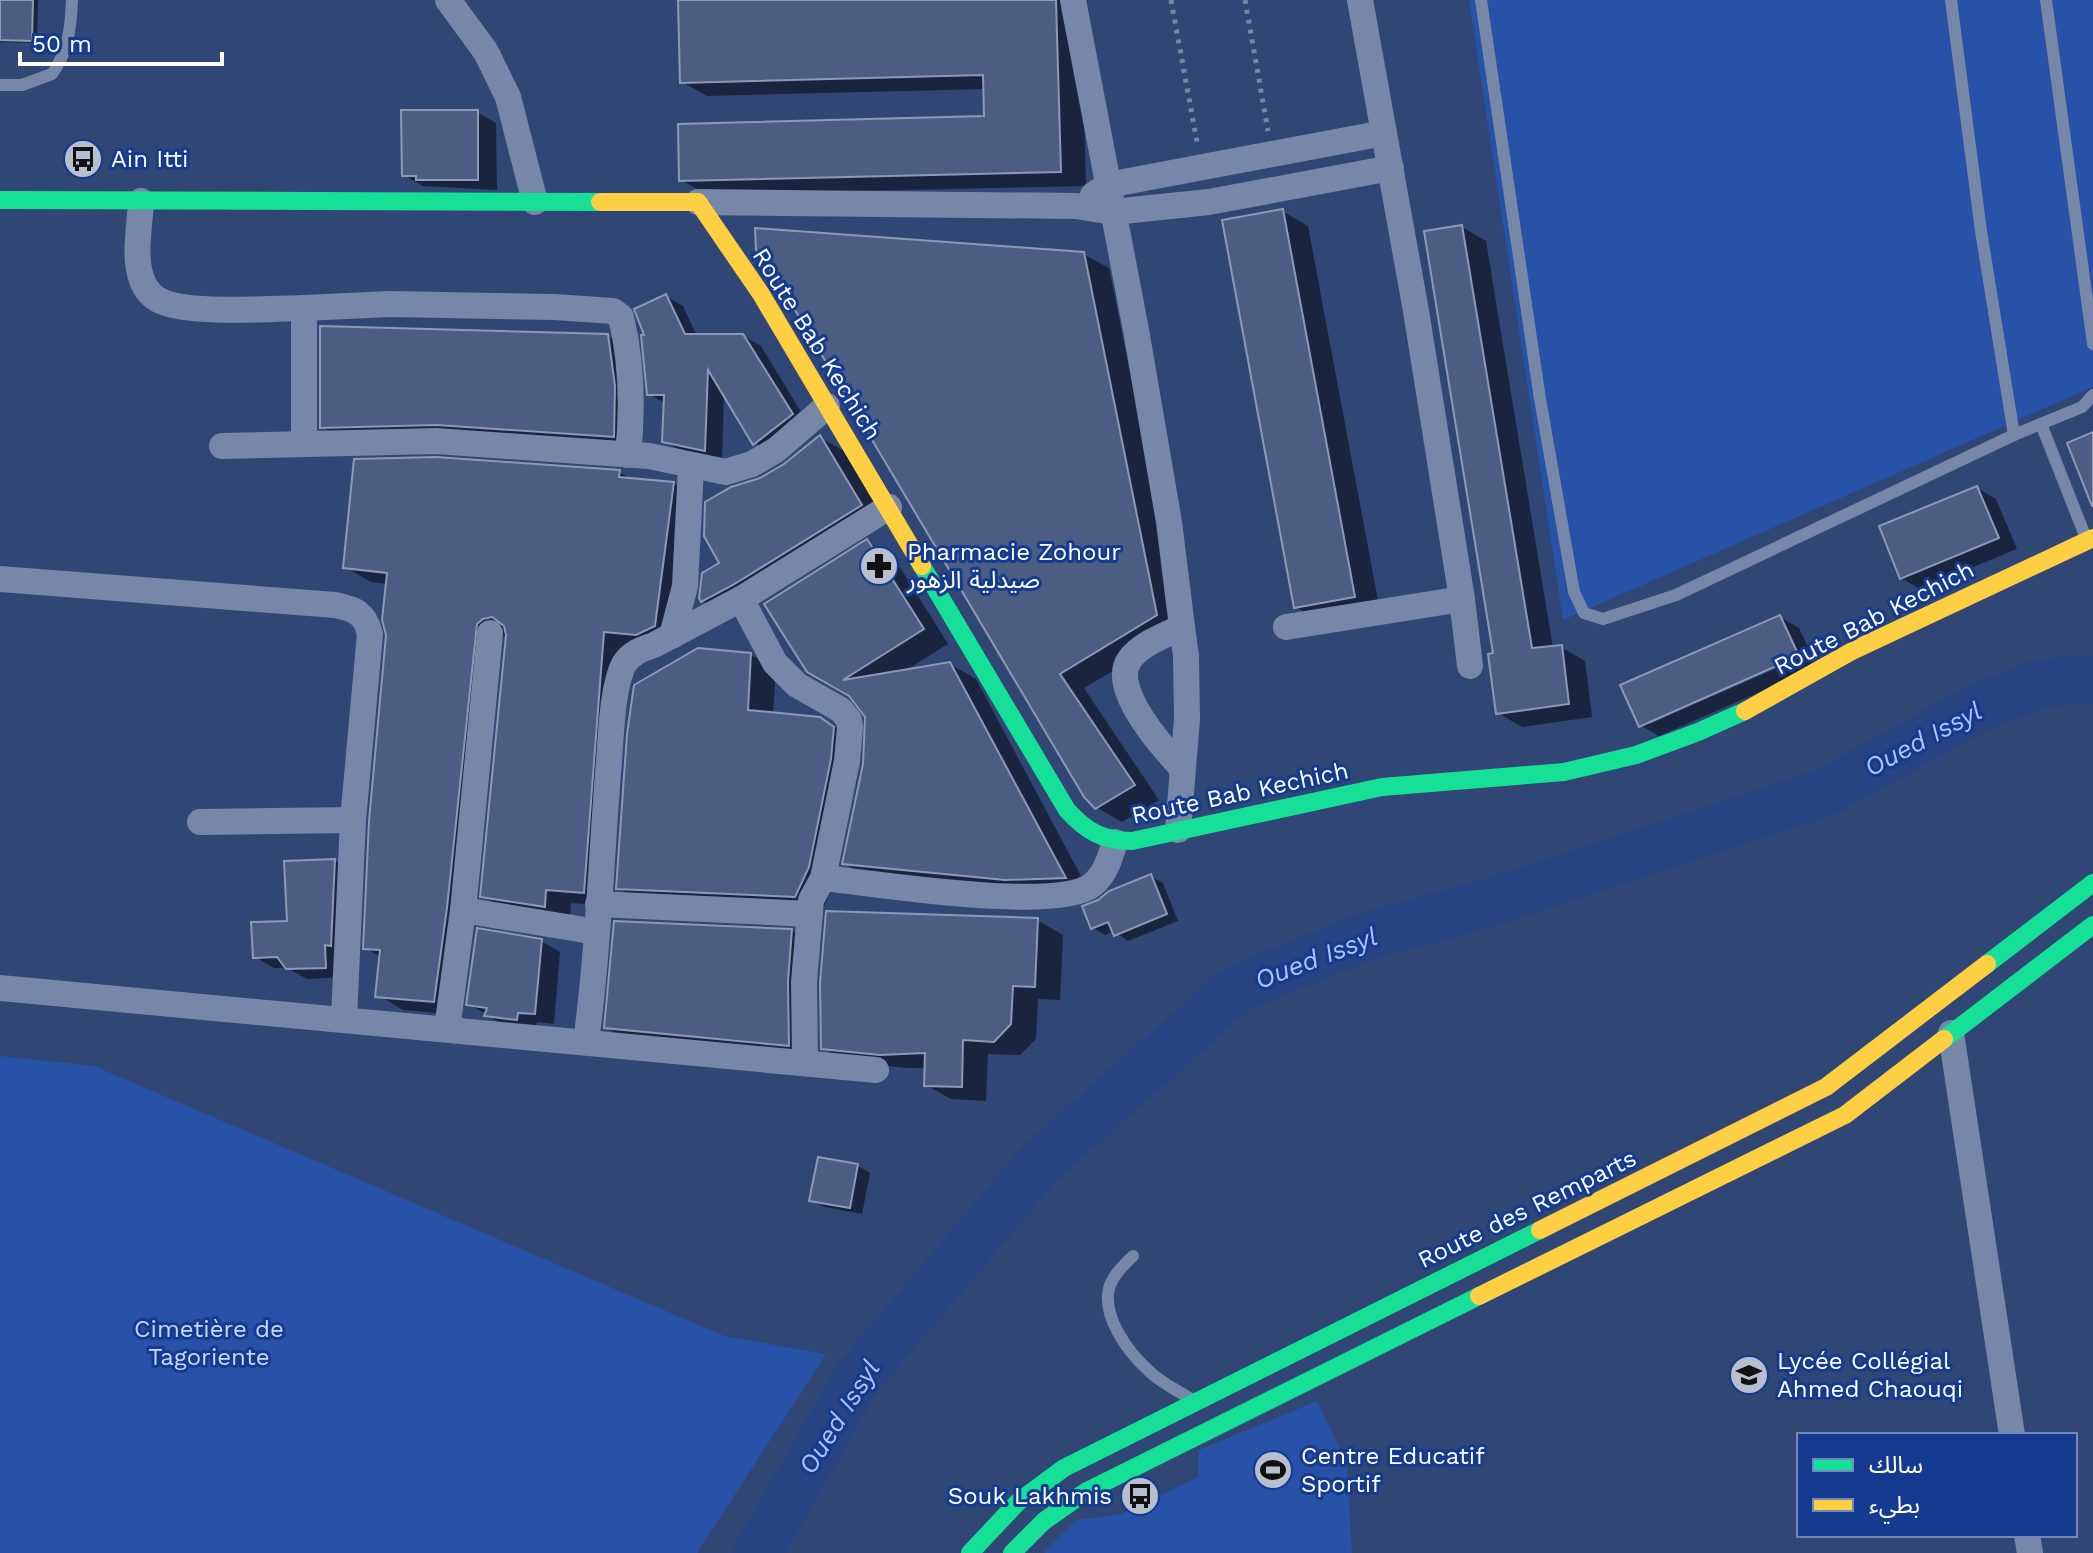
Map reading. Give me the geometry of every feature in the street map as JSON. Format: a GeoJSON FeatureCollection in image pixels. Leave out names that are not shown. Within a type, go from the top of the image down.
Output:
{"type":"FeatureCollection","features":[{"type":"Feature","properties":{"kind":"main road"},"geometry":{"type":"LineString","coordinates":[[0,200],[698,202]]}},
{"type":"Feature","properties":{"kind":"main road","name":"Route Bab Kechich"},"geometry":{"type":"LineString","coordinates":[[698,202],[761,294],[1067,810],[1082,827],[1098,838],[1115,842],[1132,841],[1382,787],[1564,772],[1636,755],[1762,703],[1854,650],[2090,539]]}},
{"type":"Feature","properties":{"kind":"main road","name":"Route des Remparts"},"geometry":{"type":"LineString","coordinates":[[1012,1553],[1044,1521],[1075,1498],[1206,1413],[1826,1087],[2093,883]]}},
{"type":"Feature","properties":{"kind":"main road","name":"Route des Remparts"},"geometry":{"type":"LineString","coordinates":[[970,1553],[1005,1515],[1052,1476],[1206,1413],[1833,1121],[2093,925]]}},
{"type":"Feature","properties":{"kind":"street"},"geometry":{"type":"LineString","coordinates":[[448,0],[486,52],[508,97],[535,202]]}},
{"type":"Feature","properties":{"kind":"street"},"geometry":{"type":"LineString","coordinates":[[1073,0],[1169,522],[1186,656],[1187,719],[1178,830]]}},
{"type":"Feature","properties":{"kind":"street"},"geometry":{"type":"LineString","coordinates":[[1360,0],[1391,168],[1462,599],[1470,666]]}},
{"type":"Feature","properties":{"kind":"street"},"geometry":{"type":"LineString","coordinates":[[1076,206],[1108,185],[1384,133]]}},
{"type":"Feature","properties":{"kind":"street"},"geometry":{"type":"LineString","coordinates":[[698,202],[1076,206],[1113,212],[1209,202],[1391,168]]}},
{"type":"Feature","properties":{"kind":"street"},"geometry":{"type":"LineString","coordinates":[[141,201],[141,279],[151,295],[165,303],[212,308],[390,304],[613,311],[621,317],[630,354],[631,426],[628,455]]}},
{"type":"Feature","properties":{"kind":"street"},"geometry":{"type":"LineString","coordinates":[[304,308],[304,444]]}},
{"type":"Feature","properties":{"kind":"street"},"geometry":{"type":"LineString","coordinates":[[222,446],[436,441],[649,456],[726,472],[752,464],[776,450],[827,406]]}},
{"type":"Feature","properties":{"kind":"street"},"geometry":{"type":"LineString","coordinates":[[672,636],[685,586],[691,467]]}},
{"type":"Feature","properties":{"kind":"street"},"geometry":{"type":"LineString","coordinates":[[586,1042],[618,683],[623,666],[630,656],[741,599],[889,507]]}},
{"type":"Feature","properties":{"kind":"street"},"geometry":{"type":"LineString","coordinates":[[0,579],[319,604],[352,609],[361,614],[370,634],[353,820],[344,1019]]}},
{"type":"Feature","properties":{"kind":"street"},"geometry":{"type":"LineString","coordinates":[[741,599],[759,637],[780,670],[797,685],[841,710],[849,720],[847,761],[823,878],[811,900],[804,982],[805,1063]]}},
{"type":"Feature","properties":{"kind":"street"},"geometry":{"type":"LineString","coordinates":[[1286,627],[1462,599]]}},
{"type":"Feature","properties":{"kind":"street"},"geometry":{"type":"LineString","coordinates":[[1182,627],[1131,656],[1124,672],[1124,683],[1157,740],[1183,769]]}},
{"type":"Feature","properties":{"kind":"street"},"geometry":{"type":"LineString","coordinates":[[447,1029],[463,910],[490,633]]}},
{"type":"Feature","properties":{"kind":"street"},"geometry":{"type":"LineString","coordinates":[[200,822],[353,820]]}},
{"type":"Feature","properties":{"kind":"street"},"geometry":{"type":"LineString","coordinates":[[823,878],[1018,897],[1054,897],[1092,885],[1108,866],[1115,842]]}},
{"type":"Feature","properties":{"kind":"street"},"geometry":{"type":"LineString","coordinates":[[598,904],[810,914]]}},
{"type":"Feature","properties":{"kind":"street"},"geometry":{"type":"LineString","coordinates":[[463,910],[597,932]]}},
{"type":"Feature","properties":{"kind":"street"},"geometry":{"type":"LineString","coordinates":[[0,988],[876,1070]]}},
{"type":"Feature","properties":{"kind":"street"},"geometry":{"type":"LineString","coordinates":[[1951,1033],[2012,1433]]}},
{"type":"Feature","properties":{"kind":"lane"},"geometry":{"type":"LineString","coordinates":[[0,85],[22,85],[52,74],[65,52],[72,0]]}},
{"type":"Feature","properties":{"kind":"lane"},"geometry":{"type":"LineString","coordinates":[[1481,0],[1540,399],[1574,592],[1584,613],[1603,619],[1676,595],[2014,435],[2082,407],[2093,395]]}},
{"type":"Feature","properties":{"kind":"lane"},"geometry":{"type":"LineString","coordinates":[[1951,0],[1981,231],[2014,435]]}},
{"type":"Feature","properties":{"kind":"lane"},"geometry":{"type":"LineString","coordinates":[[2046,0],[2093,344]]}},
{"type":"Feature","properties":{"kind":"lane"},"geometry":{"type":"LineString","coordinates":[[2041,424],[2090,539]]}},
{"type":"Feature","properties":{"kind":"lane"},"geometry":{"type":"LineString","coordinates":[[1133,1256],[1115,1274],[1109,1288],[1112,1318],[1132,1353],[1150,1373],[1206,1413]]}},
{"type":"Feature","properties":{"kind":"path"},"geometry":{"type":"LineString","coordinates":[[1171,0],[1202,168]]}},
{"type":"Feature","properties":{"kind":"path"},"geometry":{"type":"LineString","coordinates":[[1245,0],[1273,155]]}},
{"type":"Feature","properties":{"kind":"green space"},"geometry":{"type":"Polygon","coordinates":[[[1469,0],[2093,0],[2093,387],[1563,620],[1469,0]]]}},
{"type":"Feature","properties":{"kind":"green space","name":"Cimetière de Tagoriente"},"geometry":{"type":"Polygon","coordinates":[[[0,1056],[94,1066],[724,1336],[826,1354],[697,1553],[0,1553],[0,1056]]]}},
{"type":"Feature","properties":{"kind":"green space","name":"Centre Educatif Sportif"},"geometry":{"type":"Polygon","coordinates":[[[1317,1401],[1347,1463],[1352,1553],[1044,1553],[1077,1520],[1122,1514],[1198,1477],[1199,1450],[1317,1401]]]}},
{"type":"Feature","properties":{"kind":"building"},"geometry":{"type":"Polygon","coordinates":[[[0,0],[33,0],[32,41],[0,40],[0,0]]]}},
{"type":"Feature","properties":{"kind":"building"},"geometry":{"type":"Polygon","coordinates":[[[678,0],[1056,0],[1061,172],[679,181],[678,124],[984,116],[983,75],[680,83],[678,0]]]}},
{"type":"Feature","properties":{"kind":"building"},"geometry":{"type":"Polygon","coordinates":[[[401,110],[478,110],[478,180],[416,180],[416,176],[402,176],[401,110]]]}},
{"type":"Feature","properties":{"kind":"building"},"geometry":{"type":"Polygon","coordinates":[[[1283,209],[1355,597],[1294,608],[1222,220],[1283,209]]]}},
{"type":"Feature","properties":{"kind":"building"},"geometry":{"type":"Polygon","coordinates":[[[1462,225],[1532,648],[1562,645],[1569,704],[1496,714],[1488,654],[1493,653],[1424,231],[1462,225]]]}},
{"type":"Feature","properties":{"kind":"building"},"geometry":{"type":"Polygon","coordinates":[[[755,228],[1084,252],[1157,615],[1060,674],[1135,785],[1095,809],[1084,797],[779,283],[756,250],[755,228]]]}},
{"type":"Feature","properties":{"kind":"building"},"geometry":{"type":"Polygon","coordinates":[[[666,294],[685,334],[743,334],[793,414],[753,445],[708,370],[705,451],[662,442],[664,395],[647,395],[641,335],[644,335],[634,309],[666,294]]]}},
{"type":"Feature","properties":{"kind":"building"},"geometry":{"type":"Polygon","coordinates":[[[320,326],[608,334],[615,386],[614,437],[437,425],[320,428],[320,326]]]}},
{"type":"Feature","properties":{"kind":"building"},"geometry":{"type":"Polygon","coordinates":[[[2093,432],[2093,506],[2092,506],[2067,443],[2093,432]]]}},
{"type":"Feature","properties":{"kind":"building"},"geometry":{"type":"Polygon","coordinates":[[[820,435],[862,505],[701,602],[702,573],[719,563],[704,536],[705,502],[731,487],[760,478],[784,464],[820,435]]]}},
{"type":"Feature","properties":{"kind":"building"},"geometry":{"type":"Polygon","coordinates":[[[436,457],[620,470],[619,477],[674,482],[655,626],[636,635],[604,632],[584,893],[546,890],[545,907],[480,897],[506,635],[504,626],[492,617],[477,624],[434,1002],[375,997],[380,950],[363,949],[369,821],[386,635],[382,620],[387,573],[343,568],[354,459],[436,457]]]}},
{"type":"Feature","properties":{"kind":"building"},"geometry":{"type":"Polygon","coordinates":[[[1977,486],[1999,538],[1900,579],[1879,526],[1977,486]]]}},
{"type":"Feature","properties":{"kind":"building"},"geometry":{"type":"Polygon","coordinates":[[[867,539],[924,629],[843,680],[950,662],[1066,878],[1005,880],[842,864],[863,764],[865,717],[849,696],[807,672],[764,604],[867,539]]]}},
{"type":"Feature","properties":{"kind":"building"},"geometry":{"type":"Polygon","coordinates":[[[1780,615],[1799,656],[1639,727],[1620,685],[1780,615]]]}},
{"type":"Feature","properties":{"kind":"building"},"geometry":{"type":"Polygon","coordinates":[[[698,648],[751,653],[748,710],[820,717],[834,727],[831,759],[809,867],[795,897],[616,889],[627,734],[634,685],[698,648]]]}},
{"type":"Feature","properties":{"kind":"building"},"geometry":{"type":"Polygon","coordinates":[[[335,859],[331,946],[325,945],[326,968],[286,969],[277,957],[253,958],[251,922],[287,921],[284,861],[335,859]]]}},
{"type":"Feature","properties":{"kind":"building"},"geometry":{"type":"Polygon","coordinates":[[[1151,874],[1167,914],[1114,936],[1108,922],[1091,929],[1082,906],[1151,874]]]}},
{"type":"Feature","properties":{"kind":"building"},"geometry":{"type":"Polygon","coordinates":[[[826,911],[1038,918],[1035,987],[1013,986],[1011,1024],[994,1042],[963,1040],[962,1087],[924,1086],[925,1053],[880,1055],[821,1049],[820,983],[826,911]]]}},
{"type":"Feature","properties":{"kind":"building"},"geometry":{"type":"Polygon","coordinates":[[[614,921],[792,929],[788,981],[789,1046],[604,1028],[614,921]]]}},
{"type":"Feature","properties":{"kind":"building"},"geometry":{"type":"Polygon","coordinates":[[[477,928],[542,939],[535,1014],[518,1013],[517,1020],[484,1016],[487,1008],[466,1005],[477,928]]]}},
{"type":"Feature","properties":{"kind":"building"},"geometry":{"type":"Polygon","coordinates":[[[818,1157],[858,1164],[850,1208],[809,1201],[818,1157]]]}},
{"type":"Feature","properties":{"kind":"waterway","name":"Oued Issyl"},"geometry":{"type":"LineString","coordinates":[[758,1553],[856,1380],[1039,1164],[1235,990],[1364,937],[1491,902],[1824,793],[1976,709],[2041,683],[2093,679]]}},
{"type":"Feature","properties":{"kind":"traffic: fast"},"geometry":{"type":"LineString","coordinates":[[0,200],[600,202]]}},
{"type":"Feature","properties":{"kind":"traffic: fast"},"geometry":{"type":"LineString","coordinates":[[922,566],[1067,810],[1088,829],[1112,839],[1132,841],[1382,787],[1564,772],[1636,755],[1745,711]]}},
{"type":"Feature","properties":{"kind":"traffic: fast"},"geometry":{"type":"LineString","coordinates":[[1987,964],[2093,883]]}},
{"type":"Feature","properties":{"kind":"traffic: fast"},"geometry":{"type":"LineString","coordinates":[[1944,1039],[2093,925]]}},
{"type":"Feature","properties":{"kind":"traffic: fast"},"geometry":{"type":"LineString","coordinates":[[970,1553],[1018,1502],[1064,1468],[1540,1230]]}},
{"type":"Feature","properties":{"kind":"traffic: fast"},"geometry":{"type":"LineString","coordinates":[[1012,1553],[1044,1521],[1087,1491],[1479,1296]]}},
{"type":"Feature","properties":{"kind":"traffic: slow"},"geometry":{"type":"LineString","coordinates":[[600,202],[698,202],[761,294],[922,566]]}},
{"type":"Feature","properties":{"kind":"traffic: slow"},"geometry":{"type":"LineString","coordinates":[[1745,711],[1854,650],[2093,538]]}},
{"type":"Feature","properties":{"kind":"traffic: slow"},"geometry":{"type":"LineString","coordinates":[[1540,1230],[1826,1087],[1987,964]]}},
{"type":"Feature","properties":{"kind":"traffic: slow"},"geometry":{"type":"LineString","coordinates":[[1479,1296],[1845,1115],[1944,1039]]}},
{"type":"Feature","properties":{"kind":"place","name":"Ain Itti"},"geometry":{"type":"Point","coordinates":[83,159]}},
{"type":"Feature","properties":{"kind":"place","name":"Pharmacie Zohour صيدلية الزهور"},"geometry":{"type":"Point","coordinates":[879,566]}},
{"type":"Feature","properties":{"kind":"place","name":"Lycée Collégial Ahmed Chaouqi"},"geometry":{"type":"Point","coordinates":[1749,1375]}},
{"type":"Feature","properties":{"kind":"place","name":"Centre Educatif Sportif"},"geometry":{"type":"Point","coordinates":[1273,1470]}},
{"type":"Feature","properties":{"kind":"place","name":"Souk Lakhmis"},"geometry":{"type":"Point","coordinates":[1140,1496]}}]}
